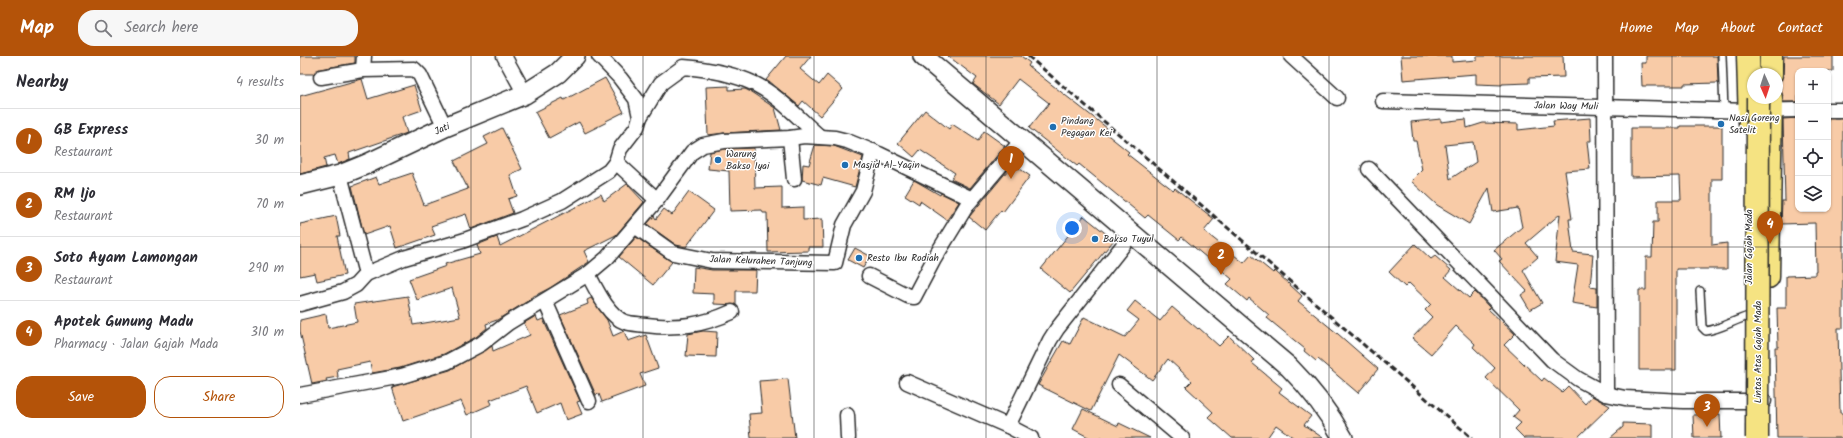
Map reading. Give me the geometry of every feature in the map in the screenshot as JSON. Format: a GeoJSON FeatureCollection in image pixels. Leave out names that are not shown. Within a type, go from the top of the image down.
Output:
{"type":"FeatureCollection","features":[{"type":"Feature","properties":{"kind":"main road","name":"Jalan Gajah Mada"},"geometry":{"type":"LineString","coordinates":[[1747,438],[1757,401],[1762,105],[1748,56]]}},
{"type":"Feature","properties":{"kind":"main road"},"geometry":{"type":"LineString","coordinates":[[1758,56],[1758,68]]}},
{"type":"Feature","properties":{"kind":"main road"},"geometry":{"type":"LineString","coordinates":[[1771,56],[1771,68]]}},
{"type":"Feature","properties":{"kind":"main road","name":"Jalan Gajah Mada"},"geometry":{"type":"LineString","coordinates":[[1762,105],[1749,316],[1757,401],[1766,438]]}},
{"type":"Feature","properties":{"kind":"main road","name":"Lintas Atas Gajah Mada"},"geometry":{"type":"LineString","coordinates":[[1757,438],[1762,105]]}},
{"type":"Feature","properties":{"kind":"street"},"geometry":{"type":"LineString","coordinates":[[363,70],[364,56]]}},
{"type":"Feature","properties":{"kind":"street"},"geometry":{"type":"LineString","coordinates":[[504,56],[525,94]]}},
{"type":"Feature","properties":{"kind":"street","name":"Jati"},"geometry":{"type":"LineString","coordinates":[[300,185],[340,175],[367,164],[445,127],[525,94],[558,73],[575,56]]}},
{"type":"Feature","properties":{"kind":"street"},"geometry":{"type":"LineString","coordinates":[[599,56],[620,78],[636,99],[640,117]]}},
{"type":"Feature","properties":{"kind":"street"},"geometry":{"type":"LineString","coordinates":[[923,56],[1289,367],[1318,399],[1343,438]]}},
{"type":"Feature","properties":{"kind":"street"},"geometry":{"type":"LineString","coordinates":[[1291,56],[1337,98]]}},
{"type":"Feature","properties":{"kind":"street"},"geometry":{"type":"LineString","coordinates":[[1605,56],[1606,394]]}},
{"type":"Feature","properties":{"kind":"street"},"geometry":{"type":"LineString","coordinates":[[300,304],[343,292],[356,285],[366,274],[404,258],[462,241],[522,219],[562,201],[594,182],[609,171],[616,162],[620,149],[637,127],[640,117],[661,83],[683,67],[712,70],[755,84],[773,96],[819,136]]}},
{"type":"Feature","properties":{"kind":"street"},"geometry":{"type":"LineString","coordinates":[[321,77],[363,70],[414,69],[420,75],[445,127]]}},
{"type":"Feature","properties":{"kind":"street","name":"Jalan Way Muli"},"geometry":{"type":"LineString","coordinates":[[1383,101],[1724,111],[1762,105],[1795,110]]}},
{"type":"Feature","properties":{"kind":"street"},"geometry":{"type":"LineString","coordinates":[[1831,110],[1843,110]]}},
{"type":"Feature","properties":{"kind":"street"},"geometry":{"type":"LineString","coordinates":[[300,396],[402,376],[447,362],[481,344],[508,323],[588,274],[607,258],[657,200],[692,152],[703,145],[724,141],[804,136],[819,136],[847,141],[873,151],[972,199]]}},
{"type":"Feature","properties":{"kind":"street"},"geometry":{"type":"LineString","coordinates":[[790,138],[794,179]]}},
{"type":"Feature","properties":{"kind":"street"},"geometry":{"type":"LineString","coordinates":[[869,276],[908,296],[914,297],[942,246],[972,199],[1022,140]]}},
{"type":"Feature","properties":{"kind":"street","name":"Jalan Kelurahen Tanjung"},"geometry":{"type":"LineString","coordinates":[[635,226],[674,253],[712,261],[835,263],[844,226],[863,192],[873,151]]}},
{"type":"Feature","properties":{"kind":"street"},"geometry":{"type":"LineString","coordinates":[[616,162],[657,200]]}},
{"type":"Feature","properties":{"kind":"street"},"geometry":{"type":"LineString","coordinates":[[1369,169],[1552,360],[1578,380],[1606,394],[1644,401],[1757,401]]}},
{"type":"Feature","properties":{"kind":"street"},"geometry":{"type":"LineString","coordinates":[[340,175],[366,274]]}},
{"type":"Feature","properties":{"kind":"street"},"geometry":{"type":"LineString","coordinates":[[1008,426],[1053,335],[1132,234]]}},
{"type":"Feature","properties":{"kind":"street"},"geometry":{"type":"LineString","coordinates":[[588,274],[608,308],[624,322],[659,327],[699,325],[732,312]]}},
{"type":"Feature","properties":{"kind":"street"},"geometry":{"type":"LineString","coordinates":[[545,301],[589,401]]}},
{"type":"Feature","properties":{"kind":"street"},"geometry":{"type":"LineString","coordinates":[[907,382],[1008,426],[1031,438]]}},
{"type":"Feature","properties":{"kind":"street"},"geometry":{"type":"LineString","coordinates":[[1119,386],[1181,437]]}},
{"type":"Feature","properties":{"kind":"street"},"geometry":{"type":"LineString","coordinates":[[847,416],[848,438]]}},
{"type":"Feature","properties":{"kind":"lane"},"geometry":{"type":"LineString","coordinates":[[1722,56],[1724,111]]}},
{"type":"Feature","properties":{"kind":"lane"},"geometry":{"type":"LineString","coordinates":[[1700,291],[1702,328],[1706,331],[1714,330],[1749,316]]}},
{"type":"Feature","properties":{"kind":"building"},"geometry":{"type":"Polygon","coordinates":[[[300,56],[355,56],[355,63],[320,69],[313,74],[300,74],[300,56]]]}},
{"type":"Feature","properties":{"kind":"building"},"geometry":{"type":"Polygon","coordinates":[[[786,56],[811,56],[800,69],[819,85],[827,75],[843,89],[820,116],[803,101],[799,106],[766,80],[786,56]]]}},
{"type":"Feature","properties":{"kind":"building"},"geometry":{"type":"Polygon","coordinates":[[[948,56],[1021,56],[1030,63],[1028,66],[1107,128],[1104,132],[1129,152],[1127,154],[1173,190],[1175,188],[1214,219],[1204,231],[1244,263],[1251,255],[1273,273],[1275,271],[1302,296],[1298,301],[1378,369],[1358,393],[1318,359],[1316,361],[1304,351],[1305,349],[1267,318],[1269,315],[1249,298],[1247,301],[1227,284],[1232,279],[1182,237],[1179,240],[1148,215],[1145,218],[1079,164],[1077,166],[1029,128],[1049,103],[1018,79],[999,104],[973,84],[977,78],[948,56]]]}},
{"type":"Feature","properties":{"kind":"building"},"geometry":{"type":"Polygon","coordinates":[[[1401,56],[1452,56],[1452,62],[1477,60],[1477,56],[1563,56],[1564,77],[1529,78],[1529,83],[1502,85],[1476,84],[1476,74],[1403,80],[1401,56]]]}},
{"type":"Feature","properties":{"kind":"building"},"geometry":{"type":"Polygon","coordinates":[[[1646,56],[1717,56],[1718,83],[1684,84],[1684,86],[1642,86],[1641,63],[1646,63],[1646,56]]]}},
{"type":"Feature","properties":{"kind":"building"},"geometry":{"type":"Polygon","coordinates":[[[1784,56],[1833,56],[1833,71],[1831,71],[1831,68],[1795,68],[1795,102],[1783,102],[1784,56]]]}},
{"type":"Feature","properties":{"kind":"building"},"geometry":{"type":"Polygon","coordinates":[[[605,78],[624,112],[585,133],[579,122],[549,138],[535,112],[563,98],[564,100],[605,78]]]}},
{"type":"Feature","properties":{"kind":"building"},"geometry":{"type":"Polygon","coordinates":[[[362,79],[368,99],[414,85],[422,110],[402,117],[407,133],[349,153],[350,159],[338,164],[335,155],[324,158],[326,167],[300,174],[300,96],[362,79]]]}},
{"type":"Feature","properties":{"kind":"building"},"geometry":{"type":"Polygon","coordinates":[[[729,86],[729,90],[745,89],[775,108],[781,130],[708,135],[706,87],[729,86]]]}},
{"type":"Feature","properties":{"kind":"building"},"geometry":{"type":"Polygon","coordinates":[[[925,110],[949,129],[952,124],[978,141],[984,131],[1005,146],[970,188],[951,179],[955,173],[920,150],[914,157],[898,143],[925,110]]]}},
{"type":"Feature","properties":{"kind":"building"},"geometry":{"type":"Polygon","coordinates":[[[1590,118],[1591,141],[1587,141],[1590,169],[1565,171],[1572,219],[1569,219],[1573,252],[1593,254],[1590,287],[1597,288],[1597,307],[1572,303],[1578,265],[1555,262],[1560,214],[1526,243],[1538,257],[1523,270],[1542,303],[1530,310],[1521,295],[1527,291],[1499,261],[1502,259],[1494,250],[1522,227],[1518,208],[1493,212],[1489,188],[1469,224],[1437,205],[1411,181],[1422,170],[1416,141],[1413,141],[1411,122],[1441,119],[1441,122],[1466,119],[1467,128],[1483,123],[1518,124],[1518,130],[1554,126],[1553,121],[1590,118]],[[1473,142],[1445,145],[1450,179],[1476,162],[1473,142]]]}},
{"type":"Feature","properties":{"kind":"building"},"geometry":{"type":"Polygon","coordinates":[[[1795,118],[1795,212],[1831,212],[1831,119],[1843,119],[1843,328],[1838,328],[1840,413],[1843,413],[1843,438],[1777,438],[1775,347],[1778,347],[1777,308],[1786,308],[1786,276],[1815,275],[1816,271],[1815,223],[1781,224],[1782,201],[1785,201],[1783,119],[1795,118]]]}},
{"type":"Feature","properties":{"kind":"building"},"geometry":{"type":"Polygon","coordinates":[[[1680,126],[1722,126],[1722,179],[1712,179],[1712,245],[1727,243],[1727,269],[1676,269],[1676,370],[1639,370],[1639,290],[1646,290],[1646,257],[1652,257],[1653,222],[1658,222],[1658,200],[1681,200],[1680,176],[1631,177],[1631,128],[1680,128],[1680,126]]]}},
{"type":"Feature","properties":{"kind":"building"},"geometry":{"type":"Polygon","coordinates":[[[502,128],[522,169],[510,175],[517,196],[508,199],[513,213],[471,229],[466,214],[431,226],[435,235],[397,248],[390,226],[364,235],[352,186],[376,177],[379,184],[412,173],[424,205],[468,189],[454,161],[488,144],[484,137],[502,128]]]}},
{"type":"Feature","properties":{"kind":"building"},"geometry":{"type":"Polygon","coordinates":[[[815,145],[834,146],[863,157],[855,187],[823,178],[821,185],[802,180],[803,164],[809,165],[815,145]]]}},
{"type":"Feature","properties":{"kind":"building"},"geometry":{"type":"Polygon","coordinates":[[[754,148],[755,188],[782,187],[782,208],[803,207],[803,220],[822,219],[823,247],[808,247],[808,251],[768,252],[767,213],[763,213],[762,210],[730,211],[729,171],[708,169],[710,152],[725,149],[754,148]]]}},
{"type":"Feature","properties":{"kind":"building"},"geometry":{"type":"Polygon","coordinates":[[[1013,164],[1030,176],[1003,212],[1001,210],[985,230],[969,217],[1013,164]]]}},
{"type":"Feature","properties":{"kind":"building"},"geometry":{"type":"Polygon","coordinates":[[[914,180],[940,195],[941,193],[959,202],[947,220],[920,201],[919,204],[905,195],[914,180]]]}},
{"type":"Feature","properties":{"kind":"building"},"geometry":{"type":"Polygon","coordinates":[[[627,184],[644,202],[616,235],[584,251],[589,262],[497,320],[486,324],[487,328],[476,337],[444,354],[400,368],[372,373],[370,362],[337,369],[338,377],[312,384],[300,331],[300,320],[326,314],[328,328],[357,322],[354,304],[408,296],[413,325],[460,317],[452,288],[417,300],[409,279],[446,266],[445,264],[480,254],[477,245],[497,237],[500,246],[601,194],[604,201],[627,184]]]}},
{"type":"Feature","properties":{"kind":"building"},"geometry":{"type":"Polygon","coordinates":[[[689,192],[714,210],[686,247],[676,245],[647,224],[654,216],[656,219],[664,209],[672,215],[689,192]]]}},
{"type":"Feature","properties":{"kind":"building"},"geometry":{"type":"Polygon","coordinates":[[[336,216],[340,236],[337,236],[345,275],[317,281],[315,273],[300,276],[300,224],[336,216]]]}},
{"type":"Feature","properties":{"kind":"building"},"geometry":{"type":"Polygon","coordinates":[[[1084,216],[1114,240],[1070,293],[1041,269],[1084,216]]]}},
{"type":"Feature","properties":{"kind":"building"},"geometry":{"type":"Polygon","coordinates":[[[636,237],[672,262],[653,285],[619,257],[636,237]]]}},
{"type":"Feature","properties":{"kind":"building"},"geometry":{"type":"Polygon","coordinates":[[[1415,244],[1431,259],[1435,256],[1451,270],[1445,277],[1469,298],[1475,292],[1490,308],[1488,309],[1515,334],[1504,345],[1542,381],[1544,378],[1562,392],[1568,386],[1585,404],[1592,396],[1610,406],[1577,438],[1524,438],[1515,429],[1521,423],[1513,417],[1519,410],[1486,378],[1495,368],[1473,347],[1475,344],[1456,326],[1431,354],[1412,338],[1432,317],[1425,310],[1431,304],[1409,283],[1405,287],[1389,272],[1415,244]]]}},
{"type":"Feature","properties":{"kind":"building","name":"Resto Ibu Rodiah"},"geometry":{"type":"Polygon","coordinates":[[[855,248],[870,256],[863,268],[848,260],[855,248]]]}},
{"type":"Feature","properties":{"kind":"building"},"geometry":{"type":"Polygon","coordinates":[[[694,267],[712,270],[756,270],[755,291],[736,291],[736,305],[714,304],[714,294],[693,293],[694,267]]]}},
{"type":"Feature","properties":{"kind":"building"},"geometry":{"type":"Polygon","coordinates":[[[591,298],[607,320],[613,336],[624,331],[628,341],[646,335],[658,368],[640,374],[645,386],[602,402],[599,394],[596,395],[560,315],[588,304],[587,300],[591,298]]]}},
{"type":"Feature","properties":{"kind":"building"},"geometry":{"type":"Polygon","coordinates":[[[1135,301],[1160,321],[1172,307],[1219,346],[1229,336],[1254,360],[1252,363],[1282,388],[1279,392],[1311,416],[1304,425],[1323,438],[1294,438],[1276,425],[1267,438],[1232,438],[1208,417],[1213,412],[1186,387],[1192,381],[1168,359],[1152,380],[1119,355],[1091,411],[1038,385],[1063,341],[1070,344],[1084,317],[1125,337],[1139,320],[1127,311],[1135,301]]]}},
{"type":"Feature","properties":{"kind":"building"},"geometry":{"type":"Polygon","coordinates":[[[536,316],[538,321],[543,319],[580,401],[577,402],[582,414],[566,420],[560,403],[537,413],[526,386],[490,400],[492,404],[467,415],[461,401],[403,421],[392,387],[450,370],[492,346],[493,351],[530,335],[524,323],[536,316]]]}},
{"type":"Feature","properties":{"kind":"building"},"geometry":{"type":"Polygon","coordinates":[[[703,331],[717,332],[716,357],[686,356],[688,334],[703,331]]]}},
{"type":"Feature","properties":{"kind":"building"},"geometry":{"type":"Polygon","coordinates":[[[788,379],[795,438],[751,438],[749,414],[762,413],[759,381],[788,379]]]}},
{"type":"Feature","properties":{"kind":"building"},"geometry":{"type":"Polygon","coordinates":[[[1083,409],[1118,426],[1119,423],[1150,438],[1090,438],[1073,429],[1083,409]]]}},
{"type":"Feature","properties":{"kind":"building"},"geometry":{"type":"Polygon","coordinates":[[[1720,414],[1721,438],[1694,438],[1693,415],[1720,414]]]}},
{"type":"Feature","properties":{"kind":"building"},"geometry":{"type":"Polygon","coordinates":[[[1623,423],[1652,424],[1652,438],[1610,438],[1623,427],[1623,423]]]}},
{"type":"Feature","properties":{"kind":"railway"},"geometry":{"type":"LineString","coordinates":[[1028,56],[1472,438]]}},
{"type":"Feature","properties":{"kind":"place","name":"Nasi Goreng Satelit"},"geometry":{"type":"Point","coordinates":[1721,124]}},
{"type":"Feature","properties":{"kind":"place","name":"Pindang Pegagan Kei"},"geometry":{"type":"Point","coordinates":[1053,127]}},
{"type":"Feature","properties":{"kind":"place","name":"Warung Bakso Iyai"},"geometry":{"type":"Point","coordinates":[718,160]}},
{"type":"Feature","properties":{"kind":"place","name":"Masjid Al-Yaqin"},"geometry":{"type":"Point","coordinates":[845,165]}},
{"type":"Feature","properties":{"kind":"place","name":"GB Express"},"geometry":{"type":"Point","coordinates":[1011,179]}},
{"type":"Feature","properties":{"kind":"place","name":"Bakso Tuyul"},"geometry":{"type":"Point","coordinates":[1095,239]}},
{"type":"Feature","properties":{"kind":"place","name":"Apotek Gunung Madu"},"geometry":{"type":"Point","coordinates":[1770,244]}},
{"type":"Feature","properties":{"kind":"place","name":"Resto Ibu Rodiah"},"geometry":{"type":"Point","coordinates":[859,258]}},
{"type":"Feature","properties":{"kind":"place","name":"RM Ijo"},"geometry":{"type":"Point","coordinates":[1221,275]}},
{"type":"Feature","properties":{"kind":"place","name":"Soto Ayam Lamongan"},"geometry":{"type":"Point","coordinates":[1707,427]}}]}
